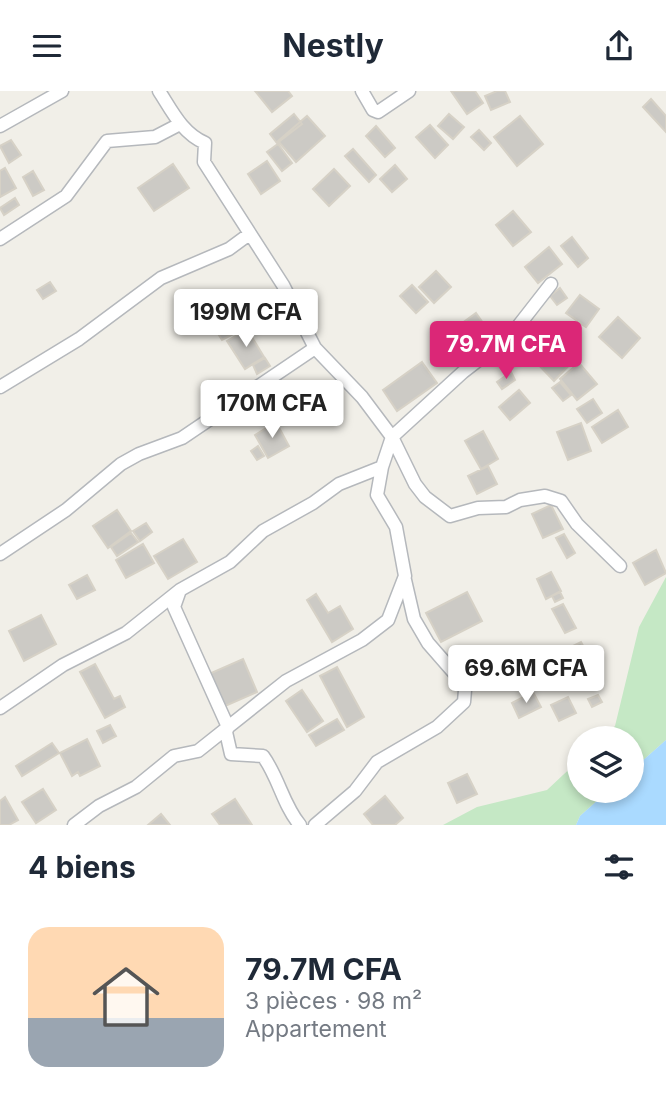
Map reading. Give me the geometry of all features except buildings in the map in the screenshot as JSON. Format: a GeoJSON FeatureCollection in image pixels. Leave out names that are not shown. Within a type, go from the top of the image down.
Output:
{"type":"FeatureCollection","features":[{"type":"Feature","properties":{"kind":"street"},"geometry":{"type":"LineString","coordinates":[[0,126],[38,97],[62,91]]}},
{"type":"Feature","properties":{"kind":"street"},"geometry":{"type":"LineString","coordinates":[[159,91],[180,124],[193,138],[205,143],[204,162],[217,178],[248,235],[283,285],[315,348],[362,397],[392,437],[415,484],[425,497],[450,516],[478,508],[506,507],[520,500],[545,496],[561,501],[577,524],[620,566]]}},
{"type":"Feature","properties":{"kind":"street"},"geometry":{"type":"LineString","coordinates":[[362,91],[373,110],[378,111],[409,91]]}},
{"type":"Feature","properties":{"kind":"street"},"geometry":{"type":"LineString","coordinates":[[0,239],[66,196],[107,141],[155,137],[180,124]]}},
{"type":"Feature","properties":{"kind":"street"},"geometry":{"type":"LineString","coordinates":[[0,387],[79,339],[162,278],[229,250],[248,235]]}},
{"type":"Feature","properties":{"kind":"street"},"geometry":{"type":"LineString","coordinates":[[315,825],[355,791],[377,762],[437,727],[464,702],[462,682],[428,643],[414,619],[406,591],[396,527],[377,495],[382,467],[392,437],[512,334],[551,284]]}},
{"type":"Feature","properties":{"kind":"street"},"geometry":{"type":"LineString","coordinates":[[0,554],[66,510],[121,464],[139,454],[182,438],[315,348]]}},
{"type":"Feature","properties":{"kind":"street"},"geometry":{"type":"LineString","coordinates":[[0,708],[63,665],[126,633],[180,590],[230,562],[263,531],[313,503],[339,484],[382,467]]}},
{"type":"Feature","properties":{"kind":"street"},"geometry":{"type":"LineString","coordinates":[[74,825],[99,806],[136,787],[174,756],[198,751],[286,681],[362,639],[388,620],[405,576]]}},
{"type":"Feature","properties":{"kind":"street"},"geometry":{"type":"LineString","coordinates":[[180,590],[174,607],[228,727],[226,732],[231,754],[263,756],[278,776],[285,801],[300,825]]}},
{"type":"Feature","properties":{"kind":"green space"},"geometry":{"type":"Polygon","coordinates":[[[666,577],[666,740],[644,759],[644,726],[615,726],[639,627],[666,577]]]}},
{"type":"Feature","properties":{"kind":"green space"},"geometry":{"type":"Polygon","coordinates":[[[567,771],[567,803],[595,803],[580,816],[576,825],[443,825],[477,807],[547,790],[567,771]]]}},
{"type":"Feature","properties":{"kind":"water"},"geometry":{"type":"Polygon","coordinates":[[[666,740],[666,825],[576,825],[580,816],[595,803],[644,803],[644,759],[666,740]]]}}]}
